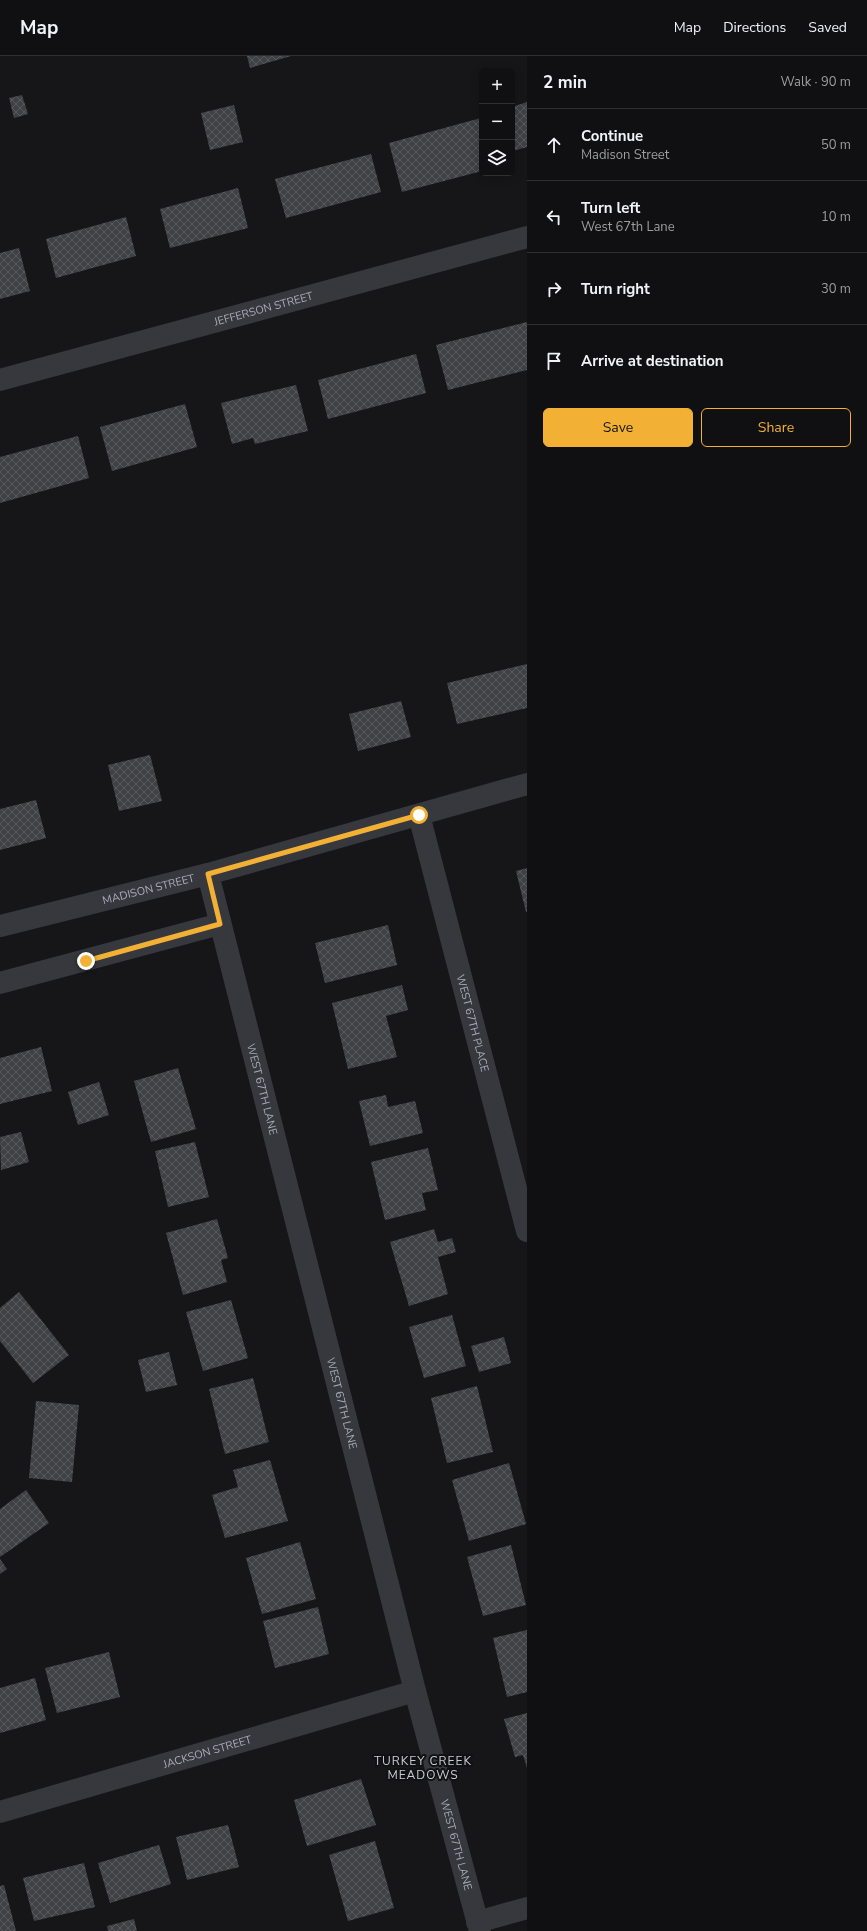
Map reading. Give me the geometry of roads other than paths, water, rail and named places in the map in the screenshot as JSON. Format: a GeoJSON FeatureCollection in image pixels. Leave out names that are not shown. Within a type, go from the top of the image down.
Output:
{"type":"FeatureCollection","features":[{"type":"Feature","properties":{"kind":"street","name":"JEFFERSON STREET"},"geometry":{"type":"LineString","coordinates":[[0,380],[527,237]]}},
{"type":"Feature","properties":{"kind":"street","name":"MADISON STREET"},"geometry":{"type":"LineString","coordinates":[[0,926],[208,874],[527,784]]}},
{"type":"Feature","properties":{"kind":"street","name":"WEST 67TH PLACE"},"geometry":{"type":"LineString","coordinates":[[419,815],[527,1231]]}},
{"type":"Feature","properties":{"kind":"street","name":"WEST 67TH LANE"},"geometry":{"type":"LineString","coordinates":[[208,874],[415,1691],[478,1926]]}},
{"type":"Feature","properties":{"kind":"street"},"geometry":{"type":"LineString","coordinates":[[0,983],[220,924]]}},
{"type":"Feature","properties":{"kind":"street","name":"JACKSON STREET"},"geometry":{"type":"LineString","coordinates":[[0,1812],[415,1691]]}},
{"type":"Feature","properties":{"kind":"street"},"geometry":{"type":"LineString","coordinates":[[478,1926],[527,1908]]}},
{"type":"Feature","properties":{"kind":"district","name":"TURKEY CREEK MEADOWS"},"geometry":{"type":"Point","coordinates":[423,1768]}}]}
